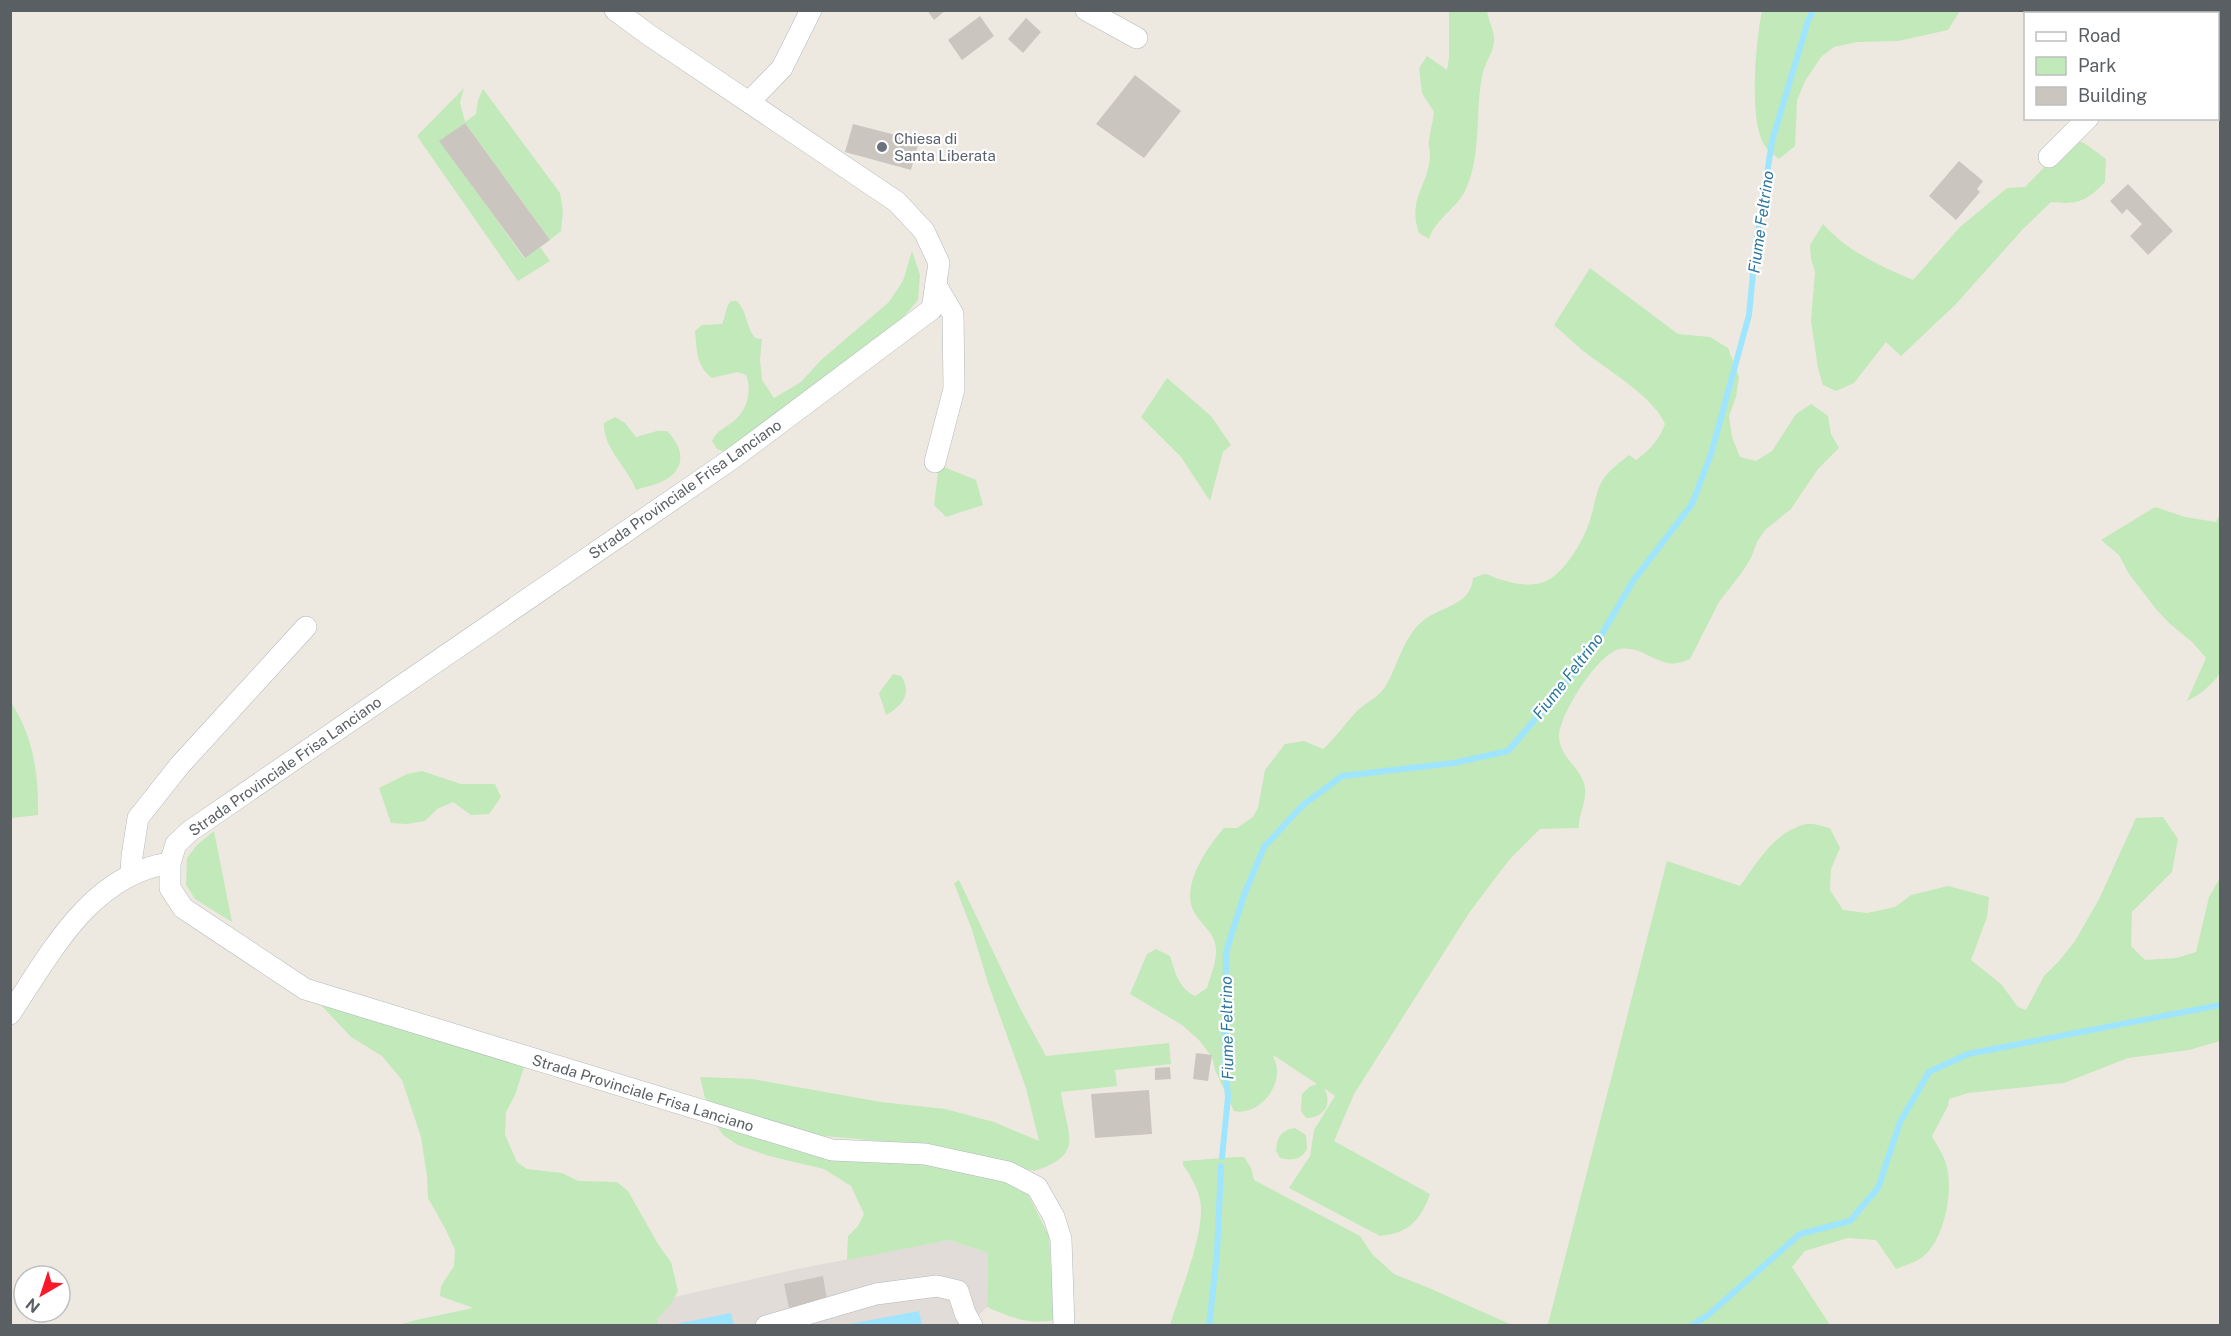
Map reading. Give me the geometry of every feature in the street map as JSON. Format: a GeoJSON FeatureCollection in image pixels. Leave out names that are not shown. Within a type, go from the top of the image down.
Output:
{"type":"FeatureCollection","features":[{"type":"Feature","properties":{"kind":"street","name":"Strada Provinciale Frisa Lanciano"},"geometry":{"type":"LineString","coordinates":[[615,10],[624,19],[897,202],[924,231],[939,263],[932,309],[733,458],[190,831],[177,844],[170,863],[170,888],[183,908],[305,989],[832,1150],[925,1154],[1008,1172],[1037,1187],[1054,1217],[1061,1239],[1064,1326]]}},
{"type":"Feature","properties":{"kind":"street"},"geometry":{"type":"LineString","coordinates":[[749,102],[782,68],[811,10]]}},
{"type":"Feature","properties":{"kind":"street"},"geometry":{"type":"LineString","coordinates":[[1086,10],[1137,38]]}},
{"type":"Feature","properties":{"kind":"street"},"geometry":{"type":"LineString","coordinates":[[2049,157],[2086,120]]}},
{"type":"Feature","properties":{"kind":"street"},"geometry":{"type":"LineString","coordinates":[[935,462],[954,389],[953,314],[936,285]]}},
{"type":"Feature","properties":{"kind":"street"},"geometry":{"type":"LineString","coordinates":[[131,874],[138,818],[180,765],[306,627]]}},
{"type":"Feature","properties":{"kind":"street"},"geometry":{"type":"LineString","coordinates":[[10,1014],[63,933],[101,895],[131,874],[151,866],[170,863]]}},
{"type":"Feature","properties":{"kind":"street"},"geometry":{"type":"LineString","coordinates":[[766,1326],[876,1294],[937,1286],[958,1291],[972,1326]]}},
{"type":"Feature","properties":{"kind":"shaded area"},"geometry":{"type":"Polygon","coordinates":[[[949,1240],[988,1253],[987,1307],[968,1325],[659,1325],[653,1302],[797,1269],[949,1240]]]}},
{"type":"Feature","properties":{"kind":"green space"},"geometry":{"type":"Polygon","coordinates":[[[1762,10],[1960,11],[1948,30],[1898,41],[1857,42],[1834,47],[1821,57],[1805,81],[1797,101],[1795,146],[1779,159],[1765,146],[1757,119],[1755,80],[1762,10]]]}},
{"type":"Feature","properties":{"kind":"green space"},"geometry":{"type":"Polygon","coordinates":[[[1449,11],[1487,11],[1494,42],[1480,87],[1476,147],[1471,177],[1461,197],[1432,231],[1429,239],[1419,233],[1416,210],[1429,166],[1429,142],[1434,112],[1422,93],[1419,68],[1427,56],[1447,70],[1449,11]]]}},
{"type":"Feature","properties":{"kind":"green space"},"geometry":{"type":"Polygon","coordinates":[[[464,88],[460,102],[465,122],[476,114],[478,100],[483,89],[560,193],[563,211],[561,231],[550,240],[465,123],[440,141],[524,258],[540,247],[550,261],[518,281],[417,136],[464,88]]]}},
{"type":"Feature","properties":{"kind":"green space"},"geometry":{"type":"Polygon","coordinates":[[[2072,139],[2084,143],[2106,159],[2105,182],[2099,188],[2075,202],[2051,202],[2023,229],[1956,304],[1901,356],[1886,342],[1854,383],[1836,391],[1823,385],[1811,321],[1815,272],[1810,245],[1823,224],[1853,250],[1913,280],[1960,227],[2007,188],[2025,187],[2072,139]]]}},
{"type":"Feature","properties":{"kind":"green space"},"geometry":{"type":"Polygon","coordinates":[[[912,251],[920,275],[918,300],[902,319],[725,452],[717,449],[712,441],[714,437],[740,415],[746,404],[749,392],[748,380],[746,375],[737,372],[712,378],[700,363],[695,331],[702,325],[722,324],[729,303],[737,301],[755,338],[762,339],[760,359],[762,380],[774,398],[801,382],[821,360],[889,302],[903,281],[912,251]]]}},
{"type":"Feature","properties":{"kind":"green space"},"geometry":{"type":"Polygon","coordinates":[[[1590,268],[1678,334],[1710,337],[1728,348],[1739,377],[1736,397],[1729,416],[1732,437],[1740,457],[1756,461],[1772,451],[1796,414],[1811,404],[1828,416],[1831,434],[1839,448],[1818,469],[1791,509],[1765,530],[1743,571],[1719,602],[1690,659],[1671,663],[1639,651],[1620,649],[1601,661],[1572,701],[1565,715],[1559,737],[1563,751],[1580,774],[1585,788],[1579,828],[1540,829],[1509,860],[1469,913],[1354,1094],[1334,1141],[1430,1194],[1422,1212],[1412,1224],[1399,1232],[1380,1236],[1289,1188],[1310,1156],[1314,1130],[1335,1096],[1324,1088],[1328,1099],[1325,1109],[1318,1116],[1306,1118],[1301,1111],[1302,1094],[1309,1087],[1317,1084],[1273,1055],[1277,1077],[1270,1093],[1258,1106],[1250,1110],[1234,1111],[1215,1070],[1212,1057],[1199,1040],[1182,1025],[1130,994],[1147,954],[1156,949],[1170,956],[1178,979],[1190,993],[1195,996],[1207,988],[1215,961],[1216,946],[1212,935],[1194,912],[1190,891],[1193,879],[1203,856],[1224,828],[1237,828],[1253,817],[1258,808],[1265,770],[1285,744],[1304,741],[1323,749],[1357,711],[1382,691],[1406,643],[1417,627],[1431,615],[1454,604],[1467,594],[1473,578],[1486,574],[1497,579],[1527,585],[1538,584],[1552,578],[1574,554],[1588,525],[1598,489],[1605,477],[1629,455],[1636,460],[1657,440],[1665,424],[1650,403],[1554,325],[1590,268]]]}},
{"type":"Feature","properties":{"kind":"green space"},"geometry":{"type":"Polygon","coordinates":[[[1167,378],[1211,416],[1231,445],[1223,452],[1210,501],[1181,457],[1141,417],[1167,378]]]}},
{"type":"Feature","properties":{"kind":"green space"},"geometry":{"type":"Polygon","coordinates":[[[615,417],[625,423],[636,437],[657,431],[667,431],[678,446],[680,453],[678,467],[674,473],[659,483],[636,490],[607,441],[604,423],[615,417]]]}},
{"type":"Feature","properties":{"kind":"green space"},"geometry":{"type":"Polygon","coordinates":[[[939,465],[976,480],[983,505],[946,517],[934,505],[939,465]]]}},
{"type":"Feature","properties":{"kind":"green space"},"geometry":{"type":"Polygon","coordinates":[[[2155,507],[2185,517],[2216,522],[2220,514],[2220,673],[2197,696],[2187,701],[2206,658],[2156,609],[2129,574],[2119,555],[2101,540],[2155,507]]]}},
{"type":"Feature","properties":{"kind":"green space"},"geometry":{"type":"Polygon","coordinates":[[[893,674],[901,676],[906,693],[897,708],[886,715],[879,693],[893,674]]]}},
{"type":"Feature","properties":{"kind":"green space"},"geometry":{"type":"Polygon","coordinates":[[[10,701],[24,727],[33,756],[36,770],[38,815],[11,818],[10,701]]]}},
{"type":"Feature","properties":{"kind":"green space"},"geometry":{"type":"Polygon","coordinates":[[[422,771],[461,784],[495,784],[501,797],[489,814],[471,815],[453,802],[437,809],[425,821],[407,824],[391,823],[379,788],[407,774],[422,771]]]}},
{"type":"Feature","properties":{"kind":"green space"},"geometry":{"type":"Polygon","coordinates":[[[2163,817],[2178,839],[2172,872],[2132,912],[2131,946],[2145,960],[2176,958],[2196,952],[2209,897],[2220,878],[2220,1041],[2189,1050],[2128,1058],[2064,1083],[1968,1093],[1949,1099],[1948,1106],[1932,1136],[1948,1171],[1948,1197],[1943,1223],[1933,1246],[1926,1254],[1896,1269],[1876,1240],[1848,1238],[1805,1251],[1792,1267],[1830,1325],[1544,1325],[1548,1324],[1667,861],[1740,886],[1760,858],[1785,833],[1807,824],[1830,828],[1840,848],[1831,869],[1830,890],[1843,910],[1867,913],[1895,907],[1911,895],[1948,886],[1989,897],[1987,917],[1971,960],[2001,984],[2018,1007],[2026,1010],[2044,976],[2075,941],[2099,899],[2136,818],[2163,817]]]}},
{"type":"Feature","properties":{"kind":"green space"},"geometry":{"type":"Polygon","coordinates":[[[214,831],[232,922],[195,899],[186,885],[187,858],[197,845],[214,831]]]}},
{"type":"Feature","properties":{"kind":"green space"},"geometry":{"type":"Polygon","coordinates":[[[959,880],[1021,1010],[1046,1056],[1169,1043],[1171,1064],[1115,1070],[1117,1086],[1061,1092],[1069,1132],[1067,1150],[1061,1158],[1050,1165],[1034,1171],[913,1144],[824,1136],[733,1112],[705,1098],[700,1077],[752,1079],[881,1102],[945,1109],[994,1122],[1039,1141],[1026,1088],[954,883],[959,880]]]}},
{"type":"Feature","properties":{"kind":"green space"},"geometry":{"type":"Polygon","coordinates":[[[320,1004],[525,1064],[515,1095],[506,1112],[505,1135],[517,1162],[527,1169],[562,1173],[578,1181],[617,1182],[628,1191],[671,1262],[678,1291],[670,1305],[657,1319],[659,1325],[399,1325],[473,1308],[440,1296],[441,1286],[454,1266],[455,1250],[428,1198],[421,1137],[402,1080],[382,1056],[351,1037],[320,1004]]]}},
{"type":"Feature","properties":{"kind":"green space"},"geometry":{"type":"Polygon","coordinates":[[[710,1115],[996,1174],[1027,1192],[1049,1236],[1054,1320],[1020,1319],[987,1307],[988,1253],[949,1240],[847,1260],[848,1236],[858,1226],[864,1214],[851,1186],[824,1169],[769,1156],[738,1145],[723,1135],[710,1115]]]}},
{"type":"Feature","properties":{"kind":"green space"},"geometry":{"type":"Polygon","coordinates":[[[1295,1128],[1306,1135],[1307,1149],[1296,1159],[1280,1158],[1276,1151],[1279,1138],[1286,1130],[1295,1128]]]}},
{"type":"Feature","properties":{"kind":"green space"},"geometry":{"type":"Polygon","coordinates":[[[1244,1157],[1251,1168],[1254,1180],[1360,1236],[1372,1254],[1394,1274],[1512,1325],[1170,1325],[1200,1225],[1201,1206],[1198,1193],[1183,1161],[1244,1157]]]}},
{"type":"Feature","properties":{"kind":"water"},"geometry":{"type":"Polygon","coordinates":[[[919,1311],[922,1325],[844,1325],[919,1311]]]}},
{"type":"Feature","properties":{"kind":"water"},"geometry":{"type":"Polygon","coordinates":[[[731,1313],[734,1325],[671,1325],[731,1313]]]}},
{"type":"Feature","properties":{"kind":"building"},"geometry":{"type":"Polygon","coordinates":[[[927,10],[946,10],[934,20],[927,10]]]}},
{"type":"Feature","properties":{"kind":"building"},"geometry":{"type":"Polygon","coordinates":[[[980,16],[994,36],[962,60],[948,40],[980,16]]]}},
{"type":"Feature","properties":{"kind":"building"},"geometry":{"type":"Polygon","coordinates":[[[1026,18],[1041,32],[1023,53],[1008,39],[1026,18]]]}},
{"type":"Feature","properties":{"kind":"building"},"geometry":{"type":"Polygon","coordinates":[[[1135,75],[1181,111],[1144,158],[1096,124],[1135,75]]]}},
{"type":"Feature","properties":{"kind":"building"},"geometry":{"type":"Polygon","coordinates":[[[465,123],[550,240],[525,258],[439,141],[465,123]]]}},
{"type":"Feature","properties":{"kind":"building","name":"Chiesa di Santa Liberata"},"geometry":{"type":"Polygon","coordinates":[[[853,124],[919,141],[911,170],[845,152],[853,124]]]}},
{"type":"Feature","properties":{"kind":"building"},"geometry":{"type":"Polygon","coordinates":[[[1959,161],[1983,181],[1977,189],[1980,192],[1956,220],[1929,196],[1959,161]]]}},
{"type":"Feature","properties":{"kind":"building"},"geometry":{"type":"Polygon","coordinates":[[[2128,184],[2173,231],[2148,255],[2130,236],[2142,224],[2127,209],[2122,214],[2110,201],[2128,184]]]}},
{"type":"Feature","properties":{"kind":"building"},"geometry":{"type":"Polygon","coordinates":[[[1196,1053],[1212,1055],[1208,1081],[1193,1079],[1196,1053]]]}},
{"type":"Feature","properties":{"kind":"building"},"geometry":{"type":"Polygon","coordinates":[[[1170,1067],[1171,1079],[1155,1080],[1155,1068],[1170,1067]]]}},
{"type":"Feature","properties":{"kind":"building"},"geometry":{"type":"Polygon","coordinates":[[[1149,1090],[1152,1134],[1095,1138],[1091,1094],[1149,1090]]]}},
{"type":"Feature","properties":{"kind":"building"},"geometry":{"type":"Polygon","coordinates":[[[823,1276],[827,1300],[789,1308],[784,1284],[823,1276]]]}},
{"type":"Feature","properties":{"kind":"waterway","name":"Fiume Feltrino"},"geometry":{"type":"LineString","coordinates":[[1222,1157],[1228,1097],[1225,1065],[1226,952],[1244,895],[1264,847],[1303,805],[1342,776],[1454,763],[1508,751],[1596,644],[1633,581],[1692,504],[1711,454],[1749,315],[1755,253],[1772,141],[1813,10]]}},
{"type":"Feature","properties":{"kind":"waterway"},"geometry":{"type":"LineString","coordinates":[[1691,1326],[1708,1315],[1800,1234],[1850,1221],[1878,1188],[1900,1122],[1929,1072],[1968,1054],[2220,1005]]}},
{"type":"Feature","properties":{"kind":"waterway","name":"Fiume Feltrino"},"geometry":{"type":"LineString","coordinates":[[1209,1326],[1217,1253],[1221,1166]]}},
{"type":"Feature","properties":{"kind":"place","name":"Chiesa di Santa Liberata"},"geometry":{"type":"Point","coordinates":[882,147]}}]}
